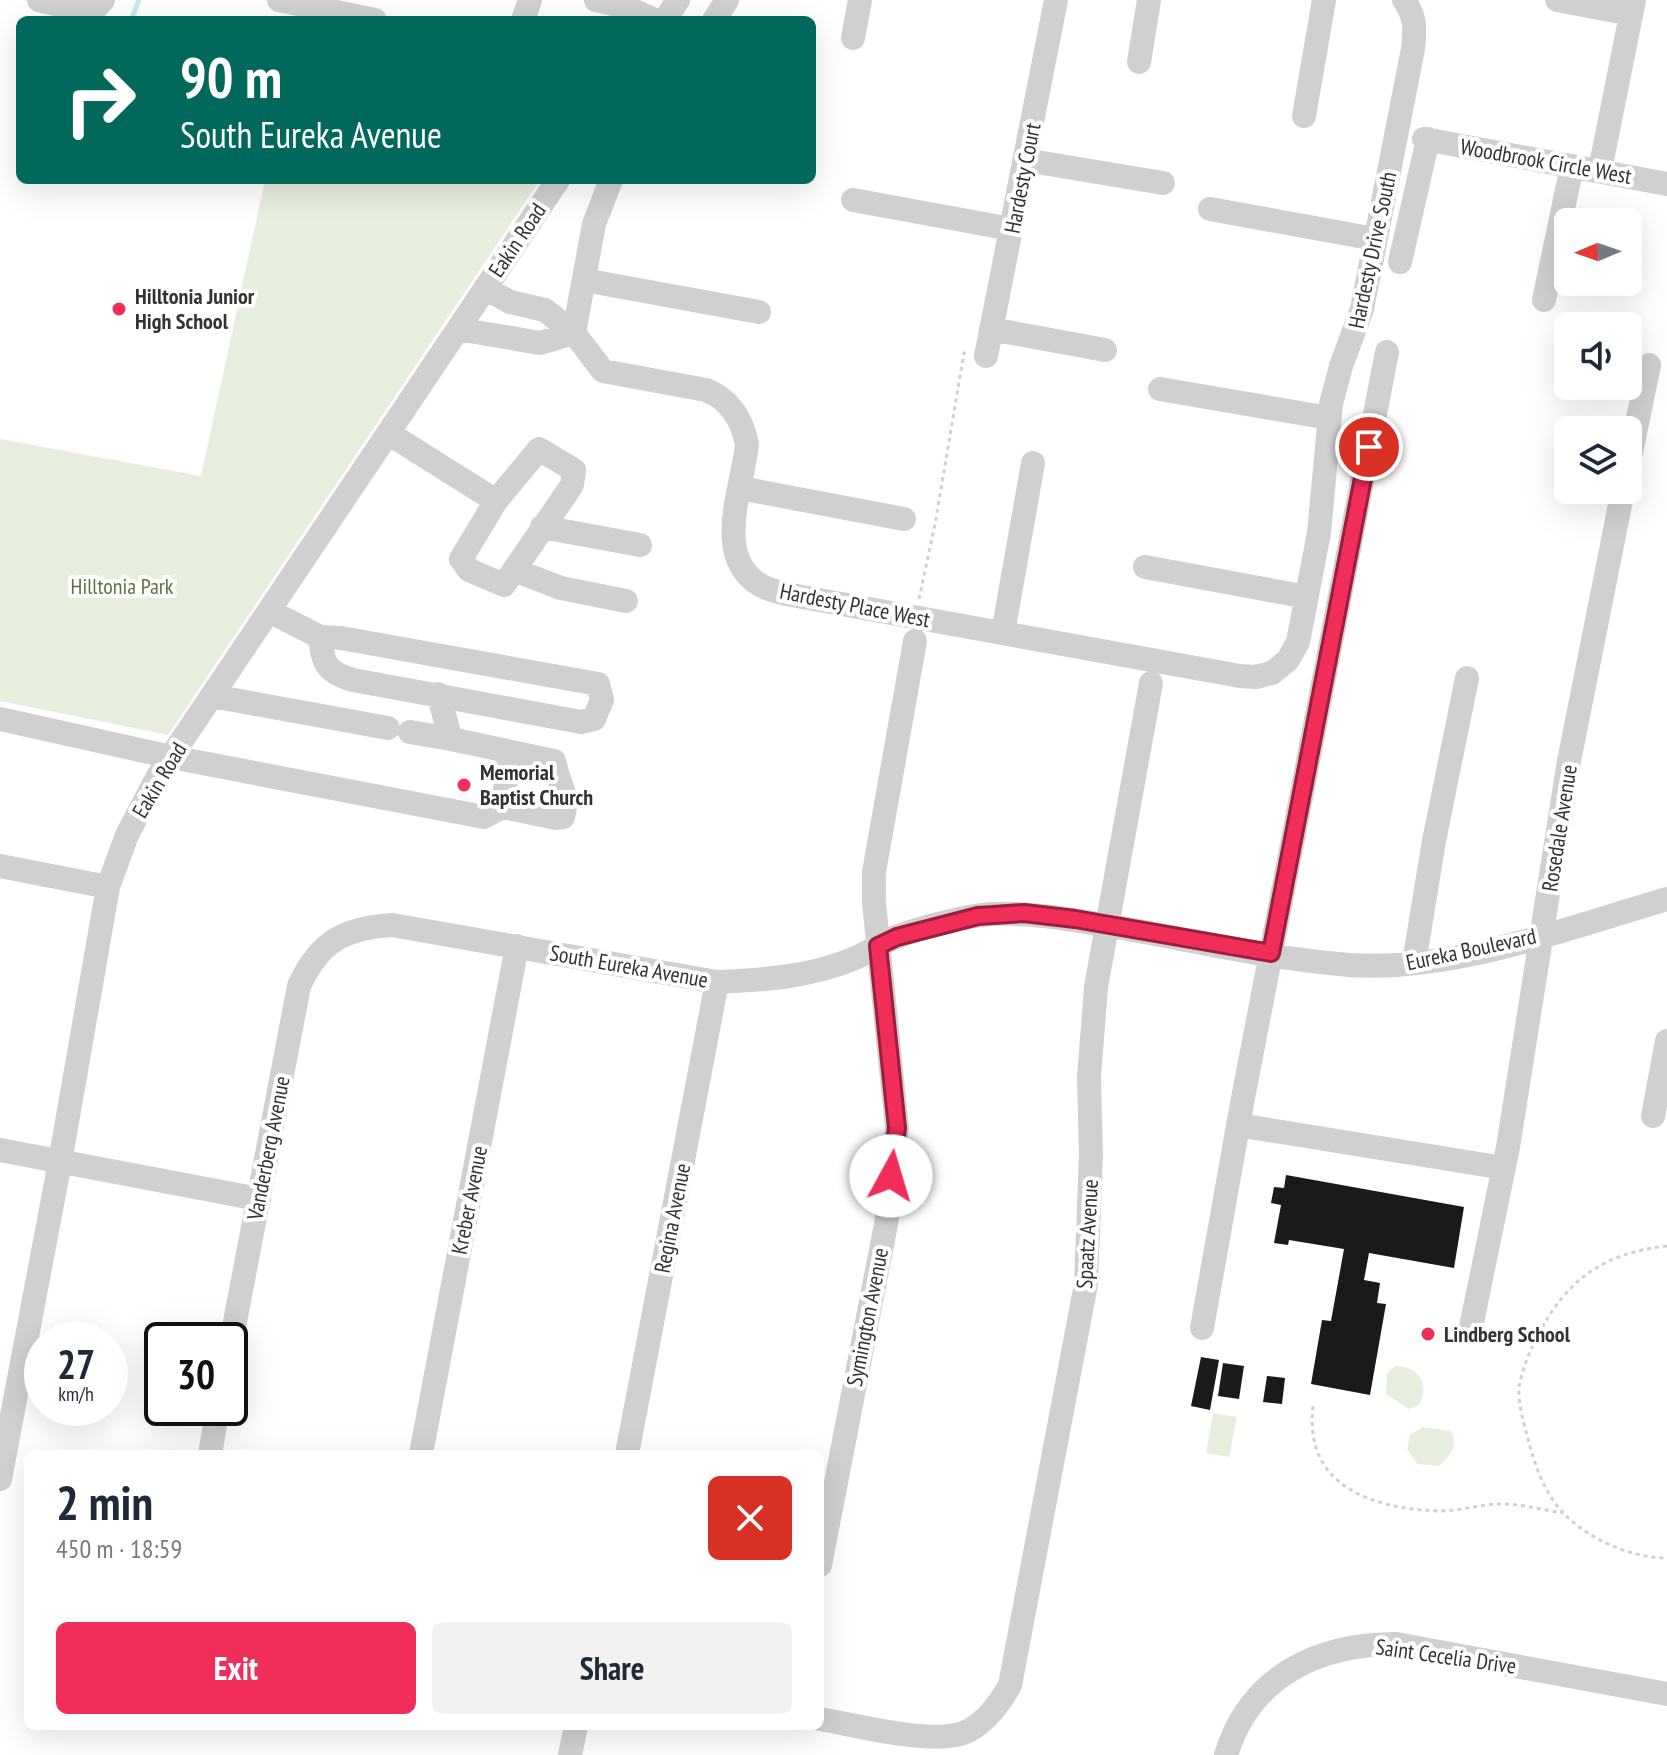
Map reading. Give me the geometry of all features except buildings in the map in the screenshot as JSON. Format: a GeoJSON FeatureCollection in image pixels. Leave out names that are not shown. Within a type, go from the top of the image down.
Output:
{"type":"FeatureCollection","features":[{"type":"Feature","properties":{"kind":"street"},"geometry":{"type":"LineString","coordinates":[[39,0],[72,3],[87,12],[103,0]]}},
{"type":"Feature","properties":{"kind":"street"},"geometry":{"type":"LineString","coordinates":[[279,0],[356,16]]}},
{"type":"Feature","properties":{"kind":"street"},"geometry":{"type":"LineString","coordinates":[[596,0],[626,7],[645,16]]}},
{"type":"Feature","properties":{"kind":"street"},"geometry":{"type":"LineString","coordinates":[[853,38],[860,0]]}},
{"type":"Feature","properties":{"kind":"street","name":"Hardesty Court"},"geometry":{"type":"LineString","coordinates":[[986,356],[1056,0]]}},
{"type":"Feature","properties":{"kind":"street"},"geometry":{"type":"LineString","coordinates":[[1139,62],[1149,0]]}},
{"type":"Feature","properties":{"kind":"street"},"geometry":{"type":"LineString","coordinates":[[1304,116],[1324,0]]}},
{"type":"Feature","properties":{"kind":"street"},"geometry":{"type":"LineString","coordinates":[[1557,0],[1632,7],[1600,170]]}},
{"type":"Feature","properties":{"kind":"street","name":"Hardesty Drive South"},"geometry":{"type":"LineString","coordinates":[[1272,673],[1288,660],[1298,642],[1307,597],[1319,533],[1329,418],[1341,366],[1362,309],[1413,49],[1416,27],[1406,3]]}},
{"type":"Feature","properties":{"kind":"street","name":"Woodbrook Circle West"},"geometry":{"type":"LineString","coordinates":[[1400,262],[1426,139],[1667,184]]}},
{"type":"Feature","properties":{"kind":"street"},"geometry":{"type":"LineString","coordinates":[[1025,160],[1163,183]]}},
{"type":"Feature","properties":{"kind":"street"},"geometry":{"type":"LineString","coordinates":[[1544,300],[1572,166]]}},
{"type":"Feature","properties":{"kind":"street","name":"Eakin Road"},"geometry":{"type":"LineString","coordinates":[[1,1466],[60,1162],[108,887],[135,818],[171,757],[555,184]]}},
{"type":"Feature","properties":{"kind":"street"},"geometry":{"type":"LineString","coordinates":[[458,329],[540,343],[574,333],[594,224],[609,184]]}},
{"type":"Feature","properties":{"kind":"street"},"geometry":{"type":"LineString","coordinates":[[853,200],[1011,229]]}},
{"type":"Feature","properties":{"kind":"street"},"geometry":{"type":"LineString","coordinates":[[1210,209],[1375,239]]}},
{"type":"Feature","properties":{"kind":"street"},"geometry":{"type":"LineString","coordinates":[[584,280],[759,312]]}},
{"type":"Feature","properties":{"kind":"street","name":"Hardesty Place West"},"geometry":{"type":"LineString","coordinates":[[485,288],[510,302],[545,310],[574,333],[603,371],[706,390],[730,405],[744,430],[747,444],[732,535],[734,550],[742,567],[761,586],[915,629],[1003,633],[1240,676],[1256,677],[1272,673]]}},
{"type":"Feature","properties":{"kind":"street"},"geometry":{"type":"LineString","coordinates":[[991,329],[1105,350]]}},
{"type":"Feature","properties":{"kind":"street"},"geometry":{"type":"LineString","coordinates":[[1202,1328],[1243,1098],[1387,352]]}},
{"type":"Feature","properties":{"kind":"street"},"geometry":{"type":"LineString","coordinates":[[1638,416],[1649,365]]}},
{"type":"Feature","properties":{"kind":"street"},"geometry":{"type":"LineString","coordinates":[[1160,389],[1329,418]]}},
{"type":"Feature","properties":{"kind":"street"},"geometry":{"type":"LineString","coordinates":[[388,433],[496,501]]}},
{"type":"Feature","properties":{"kind":"street"},"geometry":{"type":"LineString","coordinates":[[539,449],[574,470],[572,485],[504,585],[469,570],[461,559],[496,501],[539,449]]}},
{"type":"Feature","properties":{"kind":"street"},"geometry":{"type":"LineString","coordinates":[[1003,633],[1033,463]]}},
{"type":"Feature","properties":{"kind":"street"},"geometry":{"type":"LineString","coordinates":[[740,488],[904,519]]}},
{"type":"Feature","properties":{"kind":"street","name":"Rosedale Avenue"},"geometry":{"type":"LineString","coordinates":[[1470,1332],[1504,1168],[1572,748],[1620,504]]}},
{"type":"Feature","properties":{"kind":"street"},"geometry":{"type":"LineString","coordinates":[[542,527],[640,545]]}},
{"type":"Feature","properties":{"kind":"street"},"geometry":{"type":"LineString","coordinates":[[1145,567],[1307,597]]}},
{"type":"Feature","properties":{"kind":"street"},"geometry":{"type":"LineString","coordinates":[[514,570],[561,588],[626,601]]}},
{"type":"Feature","properties":{"kind":"street"},"geometry":{"type":"LineString","coordinates":[[269,611],[320,637],[341,638],[598,684],[602,700],[594,719],[581,722],[335,675],[322,658],[320,637]]}},
{"type":"Feature","properties":{"kind":"street","name":"Symington Avenue"},"geometry":{"type":"LineString","coordinates":[[824,1544],[886,1224],[897,1128],[874,903],[875,861],[915,629]]}},
{"type":"Feature","properties":{"kind":"street"},"geometry":{"type":"LineString","coordinates":[[1414,963],[1434,841],[1467,678]]}},
{"type":"Feature","properties":{"kind":"street","name":"Spaatz Avenue"},"geometry":{"type":"LineString","coordinates":[[824,1720],[934,1738],[967,1732],[993,1711],[1010,1685],[1086,1284],[1091,1155],[1089,1077],[1096,987],[1151,683]]}},
{"type":"Feature","properties":{"kind":"street"},"geometry":{"type":"LineString","coordinates":[[438,694],[451,739]]}},
{"type":"Feature","properties":{"kind":"street"},"geometry":{"type":"LineString","coordinates":[[0,719],[171,757],[484,817],[503,807],[556,818],[563,817],[567,806],[554,761],[212,696]]}},
{"type":"Feature","properties":{"kind":"street"},"geometry":{"type":"LineString","coordinates":[[503,807],[509,752]]}},
{"type":"Feature","properties":{"kind":"street"},"geometry":{"type":"LineString","coordinates":[[0,866],[108,887]]}},
{"type":"Feature","properties":{"kind":"street","name":"Eureka Boulevard"},"geometry":{"type":"LineString","coordinates":[[1271,953],[1345,965],[1414,963],[1489,949],[1667,899]]}},
{"type":"Feature","properties":{"kind":"street"},"geometry":{"type":"LineString","coordinates":[[1628,910],[1667,917]]}},
{"type":"Feature","properties":{"kind":"street","name":"South Eureka Avenue"},"geometry":{"type":"LineString","coordinates":[[320,952],[353,930],[392,925],[717,982],[770,980],[812,972],[853,959],[897,937],[989,914],[1024,913],[1271,953]]}},
{"type":"Feature","properties":{"kind":"street","name":"Kreber Avenue"},"geometry":{"type":"LineString","coordinates":[[422,1450],[517,946]]}},
{"type":"Feature","properties":{"kind":"street","name":"Vanderberg Avenue"},"geometry":{"type":"LineString","coordinates":[[235,1322],[299,986],[307,968],[320,952]]}},
{"type":"Feature","properties":{"kind":"street","name":"Regina Avenue"},"geometry":{"type":"LineString","coordinates":[[628,1450],[717,982]]}},
{"type":"Feature","properties":{"kind":"street"},"geometry":{"type":"LineString","coordinates":[[1653,1116],[1667,1041]]}},
{"type":"Feature","properties":{"kind":"street"},"geometry":{"type":"LineString","coordinates":[[1238,1125],[1504,1168]]}},
{"type":"Feature","properties":{"kind":"street"},"geometry":{"type":"LineString","coordinates":[[0,1150],[259,1199]]}},
{"type":"Feature","properties":{"kind":"street"},"geometry":{"type":"LineString","coordinates":[[211,1450],[215,1426]]}},
{"type":"Feature","properties":{"kind":"street","name":"Saint Cecelia Drive"},"geometry":{"type":"LineString","coordinates":[[1226,1755],[1232,1736],[1247,1709],[1290,1669],[1341,1648],[1368,1644],[1396,1644],[1667,1694]]}},
{"type":"Feature","properties":{"kind":"street"},"geometry":{"type":"LineString","coordinates":[[570,1755],[575,1730]]}},
{"type":"Feature","properties":{"kind":"path"},"geometry":{"type":"LineString","coordinates":[[915,629],[964,353],[986,356]]}},
{"type":"Feature","properties":{"kind":"path"},"geometry":{"type":"LineString","coordinates":[[1667,1246],[1639,1249],[1606,1261],[1576,1281],[1550,1313],[1531,1350],[1519,1388],[1531,1454],[1559,1508],[1593,1536],[1624,1550],[1667,1558]]}},
{"type":"Feature","properties":{"kind":"path"},"geometry":{"type":"LineString","coordinates":[[1313,1406],[1311,1423],[1316,1445],[1327,1468],[1342,1486],[1364,1499],[1442,1511],[1502,1504],[1566,1514]]}},
{"type":"Feature","properties":{"kind":"green space","name":"Hilltonia Park"},"geometry":{"type":"Polygon","coordinates":[[[264,184],[537,184],[168,735],[0,701],[0,439],[201,476],[264,184]]]}},
{"type":"Feature","properties":{"kind":"green space"},"geometry":{"type":"Polygon","coordinates":[[[1395,1366],[1410,1369],[1420,1378],[1423,1390],[1419,1405],[1409,1409],[1386,1394],[1387,1373],[1395,1366]]]}},
{"type":"Feature","properties":{"kind":"green space"},"geometry":{"type":"Polygon","coordinates":[[[1213,1413],[1237,1417],[1229,1457],[1206,1453],[1213,1413]]]}},
{"type":"Feature","properties":{"kind":"green space"},"geometry":{"type":"Polygon","coordinates":[[[1423,1427],[1451,1431],[1454,1446],[1439,1466],[1417,1464],[1407,1449],[1410,1435],[1423,1427]]]}},
{"type":"Feature","properties":{"kind":"waterway"},"geometry":{"type":"LineString","coordinates":[[133,16],[139,0]]}},
{"type":"Feature","properties":{"kind":"place","name":"Hilltonia Junior High School"},"geometry":{"type":"Point","coordinates":[119,309]}},
{"type":"Feature","properties":{"kind":"place","name":"Memorial Baptist Church"},"geometry":{"type":"Point","coordinates":[464,785]}},
{"type":"Feature","properties":{"kind":"place","name":"Lindberg School"},"geometry":{"type":"Point","coordinates":[1428,1334]}},
{"type":"Feature","properties":{"kind":"route"},"geometry":{"type":"LineString","coordinates":[[891,1176],[897,1128],[878,946],[897,937],[978,916],[1024,913],[1271,953],[1369,447]]}}]}
